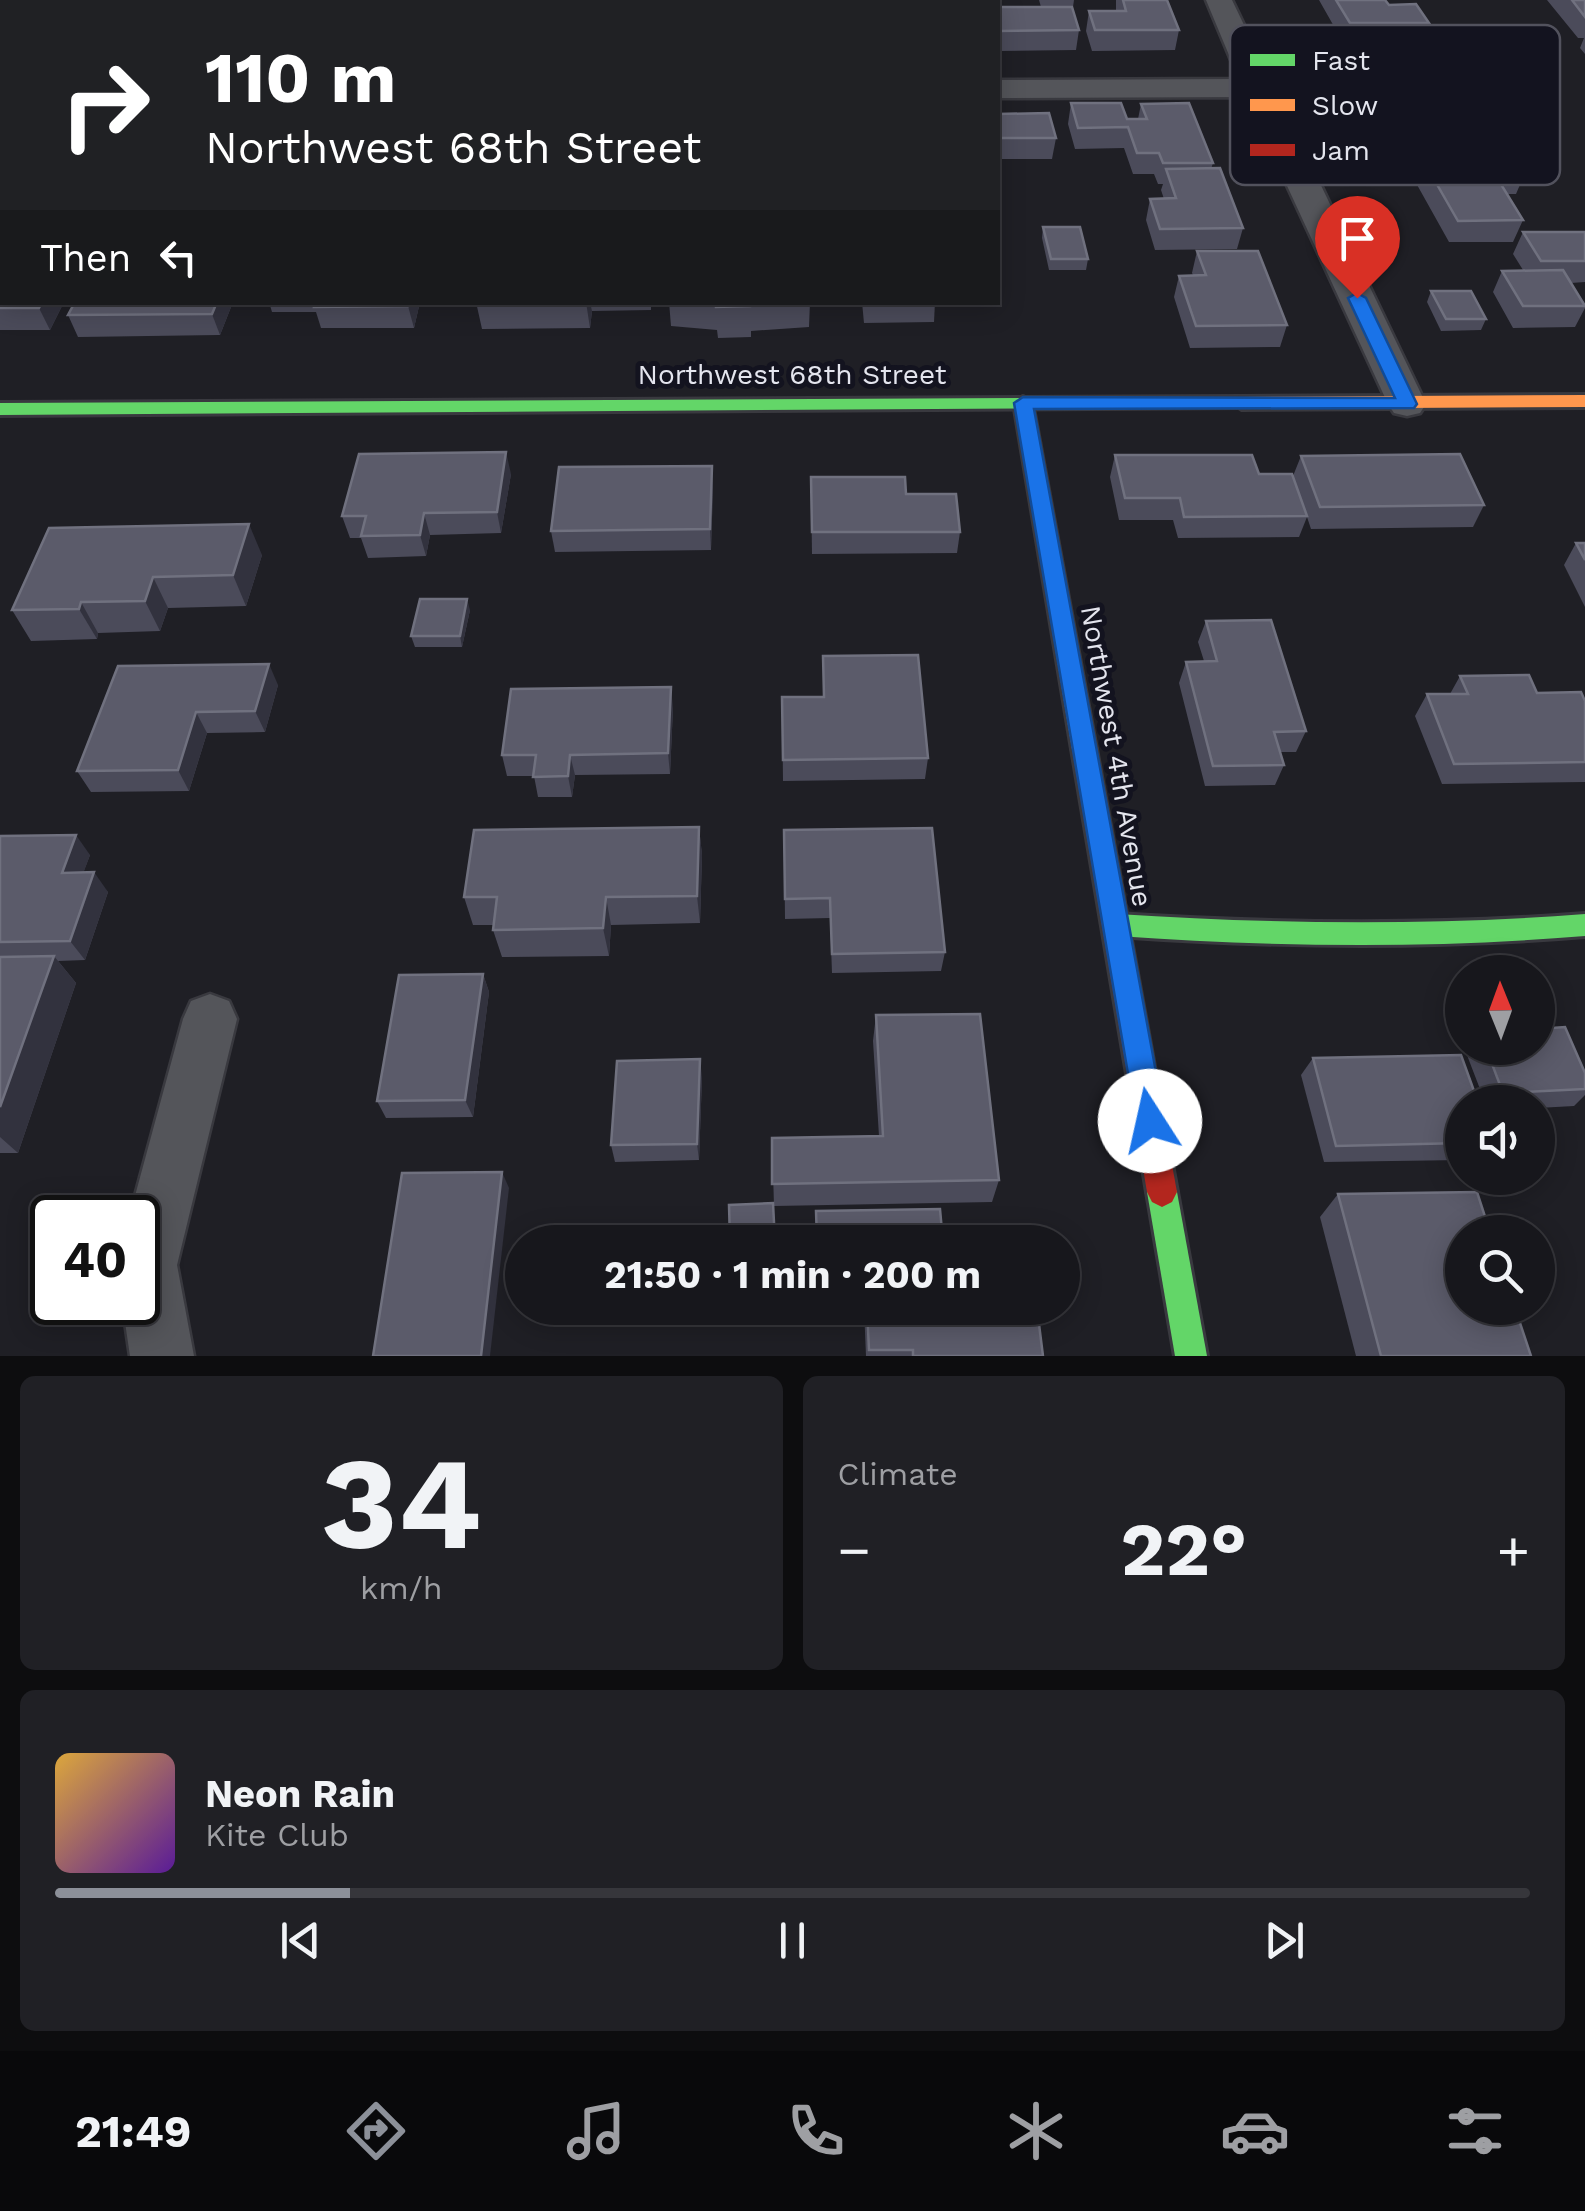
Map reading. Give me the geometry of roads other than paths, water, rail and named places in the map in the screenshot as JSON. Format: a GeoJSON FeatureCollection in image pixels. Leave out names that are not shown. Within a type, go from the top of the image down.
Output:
{"type":"FeatureCollection","features":[{"type":"Feature","properties":{"kind":"street"},"geometry":{"type":"LineString","coordinates":[[1219,0],[1230,25]]}},
{"type":"Feature","properties":{"kind":"street"},"geometry":{"type":"LineString","coordinates":[[1000,88],[1230,88]]}},
{"type":"Feature","properties":{"kind":"street"},"geometry":{"type":"LineString","coordinates":[[1303,185],[1407,404]]}},
{"type":"Feature","properties":{"kind":"street","name":"Northwest 68th Street"},"geometry":{"type":"LineString","coordinates":[[0,409],[1585,401]]}},
{"type":"Feature","properties":{"kind":"street","name":"Northwest 4th Avenue"},"geometry":{"type":"LineString","coordinates":[[1023,403],[1191,1356]]}},
{"type":"Feature","properties":{"kind":"street"},"geometry":{"type":"LineString","coordinates":[[1116,925],[1274,937],[1492,934],[1585,925]]}},
{"type":"Feature","properties":{"kind":"street"},"geometry":{"type":"LineString","coordinates":[[162,1356],[147,1266],[210,1019]]}}]}
